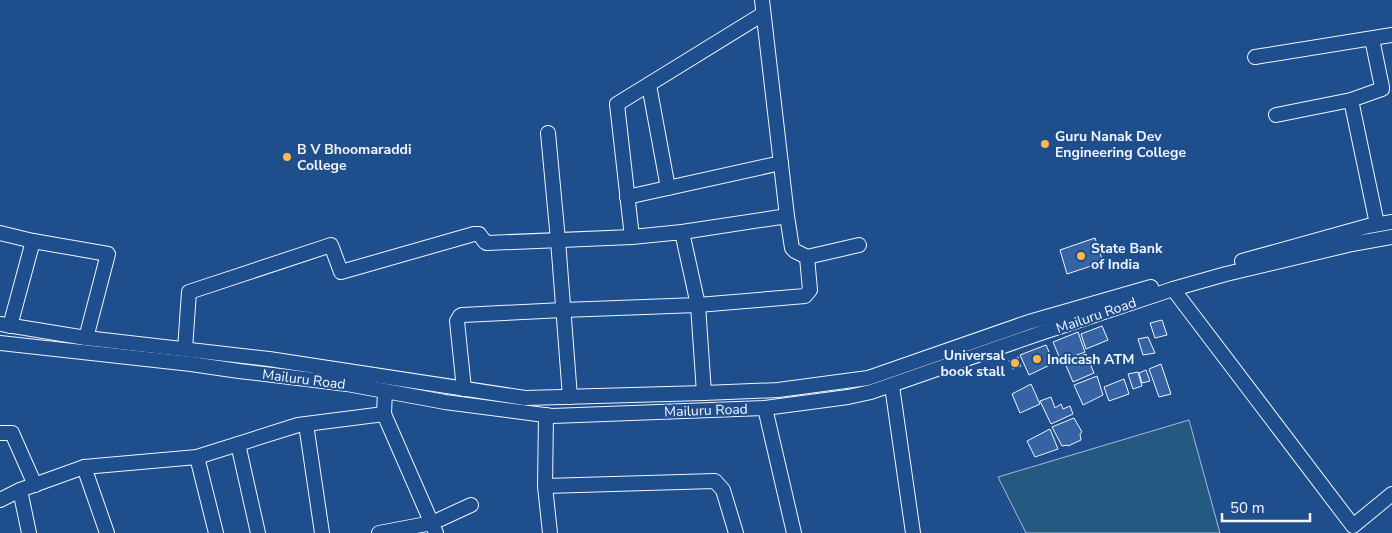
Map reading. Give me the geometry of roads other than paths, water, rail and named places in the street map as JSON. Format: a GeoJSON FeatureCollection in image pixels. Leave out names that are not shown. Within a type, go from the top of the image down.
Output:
{"type":"FeatureCollection","features":[{"type":"Feature","properties":{"kind":"street"},"geometry":{"type":"LineString","coordinates":[[632,237],[617,104],[649,85],[762,7],[787,216],[793,249],[807,257],[859,245]]}},
{"type":"Feature","properties":{"kind":"street"},"geometry":{"type":"LineString","coordinates":[[1255,58],[1392,35]]}},
{"type":"Feature","properties":{"kind":"street"},"geometry":{"type":"LineString","coordinates":[[1276,115],[1351,100],[1380,91],[1382,88],[1372,39]]}},
{"type":"Feature","properties":{"kind":"street"},"geometry":{"type":"LineString","coordinates":[[649,85],[668,188]]}},
{"type":"Feature","properties":{"kind":"street"},"geometry":{"type":"LineString","coordinates":[[1351,100],[1377,224]]}},
{"type":"Feature","properties":{"kind":"street"},"geometry":{"type":"LineString","coordinates":[[548,133],[570,397]]}},
{"type":"Feature","properties":{"kind":"street"},"geometry":{"type":"LineString","coordinates":[[627,198],[781,163]]}},
{"type":"Feature","properties":{"kind":"street"},"geometry":{"type":"LineString","coordinates":[[185,349],[189,292],[331,245],[341,272],[474,234],[479,234],[487,243],[632,237],[682,232],[787,216]]}},
{"type":"Feature","properties":{"kind":"street"},"geometry":{"type":"LineString","coordinates":[[33,241],[5,325],[86,338],[269,359],[524,398],[778,390],[868,378],[1029,322],[1377,224],[1392,222]]}},
{"type":"Feature","properties":{"kind":"street"},"geometry":{"type":"LineString","coordinates":[[682,232],[698,305],[704,393]]}},
{"type":"Feature","properties":{"kind":"street"},"geometry":{"type":"LineString","coordinates":[[0,233],[33,241],[108,254],[86,338]]}},
{"type":"Feature","properties":{"kind":"street","name":"Mailuru Road"},"geometry":{"type":"LineString","coordinates":[[0,343],[191,364],[347,384],[445,402],[546,415],[765,408],[848,397],[871,392],[1173,289],[1226,274],[1352,244],[1392,237]]}},
{"type":"Feature","properties":{"kind":"street"},"geometry":{"type":"LineString","coordinates":[[464,388],[458,321],[460,316],[698,305],[805,296],[810,290],[807,257]]}},
{"type":"Feature","properties":{"kind":"street"},"geometry":{"type":"LineString","coordinates":[[1173,289],[1356,529],[1392,494]]}},
{"type":"Feature","properties":{"kind":"street"},"geometry":{"type":"LineString","coordinates":[[1029,322],[1034,335]]}},
{"type":"Feature","properties":{"kind":"street"},"geometry":{"type":"LineString","coordinates":[[892,386],[913,533]]}},
{"type":"Feature","properties":{"kind":"street"},"geometry":{"type":"LineString","coordinates":[[385,391],[384,414],[434,528]]}},
{"type":"Feature","properties":{"kind":"street"},"geometry":{"type":"LineString","coordinates":[[765,408],[794,533]]}},
{"type":"Feature","properties":{"kind":"street"},"geometry":{"type":"LineString","coordinates":[[0,500],[20,490],[84,467],[197,456],[298,425],[384,414]]}},
{"type":"Feature","properties":{"kind":"street"},"geometry":{"type":"LineString","coordinates":[[546,415],[545,486],[550,533]]}},
{"type":"Feature","properties":{"kind":"street"},"geometry":{"type":"LineString","coordinates":[[306,424],[322,533]]}},
{"type":"Feature","properties":{"kind":"street"},"geometry":{"type":"LineString","coordinates":[[0,433],[12,432],[35,485]]}},
{"type":"Feature","properties":{"kind":"street"},"geometry":{"type":"LineString","coordinates":[[238,444],[258,533]]}},
{"type":"Feature","properties":{"kind":"street"},"geometry":{"type":"LineString","coordinates":[[197,456],[216,533]]}},
{"type":"Feature","properties":{"kind":"street"},"geometry":{"type":"LineString","coordinates":[[84,467],[107,533]]}},
{"type":"Feature","properties":{"kind":"street"},"geometry":{"type":"LineString","coordinates":[[545,486],[715,482],[723,490],[736,533]]}},
{"type":"Feature","properties":{"kind":"street"},"geometry":{"type":"LineString","coordinates":[[20,490],[29,533]]}},
{"type":"Feature","properties":{"kind":"street"},"geometry":{"type":"LineString","coordinates":[[379,533],[434,528],[472,505]]}},
{"type":"Feature","properties":{"kind":"place","name":"Guru Nanak Dev Engineering College"},"geometry":{"type":"Point","coordinates":[1045,144]}},
{"type":"Feature","properties":{"kind":"place","name":"B V Bhoomaraddi College"},"geometry":{"type":"Point","coordinates":[287,157]}},
{"type":"Feature","properties":{"kind":"place","name":"State Bank of India"},"geometry":{"type":"Point","coordinates":[1081,256]}},
{"type":"Feature","properties":{"kind":"place","name":"Indicash ATM"},"geometry":{"type":"Point","coordinates":[1037,359]}},
{"type":"Feature","properties":{"kind":"place","name":"Universal book stall"},"geometry":{"type":"Point","coordinates":[1015,363]}}]}
